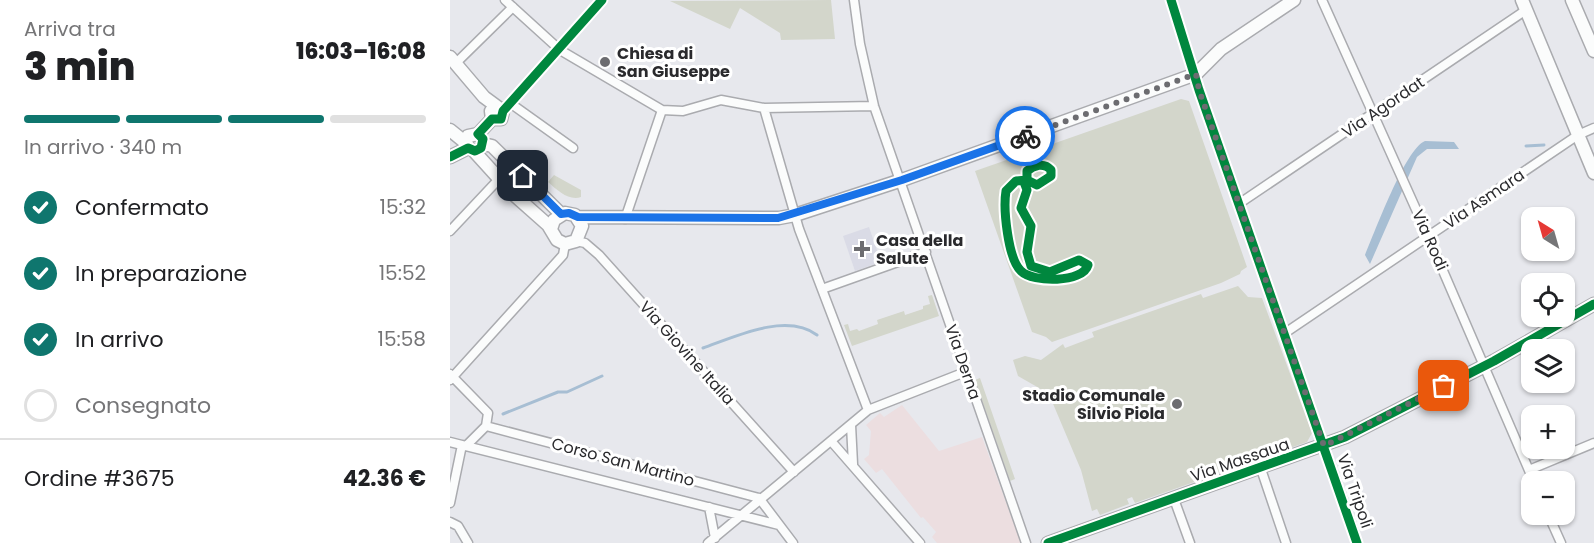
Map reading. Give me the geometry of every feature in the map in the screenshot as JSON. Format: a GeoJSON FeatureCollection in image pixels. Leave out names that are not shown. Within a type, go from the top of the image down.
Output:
{"type":"FeatureCollection","features":[{"type":"Feature","properties":{"kind":"main road"},"geometry":{"type":"LineString","coordinates":[[551,229],[554,220],[561,214],[569,213],[580,222],[611,218],[778,218],[795,215],[902,180],[1196,74],[1221,49],[1294,0]]}},
{"type":"Feature","properties":{"kind":"main road"},"geometry":{"type":"LineString","coordinates":[[1572,0],[1594,51]]}},
{"type":"Feature","properties":{"kind":"main road"},"geometry":{"type":"LineString","coordinates":[[1524,5],[1594,172]]}},
{"type":"Feature","properties":{"kind":"main road"},"geometry":{"type":"LineString","coordinates":[[450,157],[473,144],[500,110],[453,60]]}},
{"type":"Feature","properties":{"kind":"main road"},"geometry":{"type":"LineString","coordinates":[[450,130],[473,144],[498,180],[551,229],[554,237],[571,242],[580,222]]}},
{"type":"Feature","properties":{"kind":"main road"},"geometry":{"type":"LineString","coordinates":[[473,144],[492,146],[561,214]]}},
{"type":"Feature","properties":{"kind":"main road","name":"Via Massaua"},"geometry":{"type":"LineString","coordinates":[[1048,543],[1324,446],[1484,366],[1594,304]]}},
{"type":"Feature","properties":{"kind":"street"},"geometry":{"type":"LineString","coordinates":[[506,0],[560,50],[662,110],[683,111],[721,100],[764,108],[874,106]]}},
{"type":"Feature","properties":{"kind":"street"},"geometry":{"type":"LineString","coordinates":[[573,148],[500,110],[560,50],[602,0]]}},
{"type":"Feature","properties":{"kind":"street","name":"Via Derna"},"geometry":{"type":"LineString","coordinates":[[854,0],[867,85],[902,180],[1026,543]]}},
{"type":"Feature","properties":{"kind":"street","name":"Via Tripoli"},"geometry":{"type":"LineString","coordinates":[[1171,0],[1196,74],[1199,90],[1240,202],[1357,543]]}},
{"type":"Feature","properties":{"kind":"street","name":"Via Rodi"},"geometry":{"type":"LineString","coordinates":[[1322,0],[1400,171],[1529,470]]}},
{"type":"Feature","properties":{"kind":"street","name":"Via Agordat"},"geometry":{"type":"LineString","coordinates":[[1240,202],[1374,113],[1524,5]]}},
{"type":"Feature","properties":{"kind":"street"},"geometry":{"type":"LineString","coordinates":[[453,60],[513,7]]}},
{"type":"Feature","properties":{"kind":"street"},"geometry":{"type":"LineString","coordinates":[[764,108],[795,215],[868,410]]}},
{"type":"Feature","properties":{"kind":"street"},"geometry":{"type":"LineString","coordinates":[[625,219],[662,110]]}},
{"type":"Feature","properties":{"kind":"street","name":"Via Asmara"},"geometry":{"type":"LineString","coordinates":[[1285,333],[1578,135],[1594,128]]}},
{"type":"Feature","properties":{"kind":"street"},"geometry":{"type":"LineString","coordinates":[[450,231],[498,180]]}},
{"type":"Feature","properties":{"kind":"street"},"geometry":{"type":"LineString","coordinates":[[450,503],[464,445],[486,426],[488,413],[451,377],[563,255],[571,242]]}},
{"type":"Feature","properties":{"kind":"street","name":"Via Giovine Italia"},"geometry":{"type":"LineString","coordinates":[[571,242],[585,243],[599,255],[794,472]]}},
{"type":"Feature","properties":{"kind":"street"},"geometry":{"type":"LineString","coordinates":[[822,289],[926,252]]}},
{"type":"Feature","properties":{"kind":"street"},"geometry":{"type":"LineString","coordinates":[[712,540],[759,498],[868,410],[960,374],[968,375]]}},
{"type":"Feature","properties":{"kind":"street"},"geometry":{"type":"LineString","coordinates":[[851,425],[852,464]]}},
{"type":"Feature","properties":{"kind":"street","name":"Corso San Martino"},"geometry":{"type":"LineString","coordinates":[[486,426],[759,498]]}},
{"type":"Feature","properties":{"kind":"street"},"geometry":{"type":"LineString","coordinates":[[831,441],[920,543]]}},
{"type":"Feature","properties":{"kind":"street","name":"Corso San Martino"},"geometry":{"type":"LineString","coordinates":[[450,442],[779,525]]}},
{"type":"Feature","properties":{"kind":"street"},"geometry":{"type":"LineString","coordinates":[[1529,470],[1594,442]]}},
{"type":"Feature","properties":{"kind":"street"},"geometry":{"type":"LineString","coordinates":[[1261,469],[1286,543]]}},
{"type":"Feature","properties":{"kind":"street"},"geometry":{"type":"LineString","coordinates":[[759,498],[793,543]]}},
{"type":"Feature","properties":{"kind":"street"},"geometry":{"type":"LineString","coordinates":[[1174,499],[1190,543]]}},
{"type":"Feature","properties":{"kind":"street","name":"Corso San Martino"},"geometry":{"type":"LineString","coordinates":[[709,507],[712,540]]}},
{"type":"Feature","properties":{"kind":"street"},"geometry":{"type":"LineString","coordinates":[[454,524],[468,543]]}},
{"type":"Feature","properties":{"kind":"street"},"geometry":{"type":"LineString","coordinates":[[1553,525],[1561,543]]}},
{"type":"Feature","properties":{"kind":"shaded area"},"geometry":{"type":"Polygon","coordinates":[[[831,0],[835,39],[781,40],[780,33],[740,8],[730,29],[670,1],[831,0]]]}},
{"type":"Feature","properties":{"kind":"shaded area"},"geometry":{"type":"Polygon","coordinates":[[[1181,99],[1189,101],[1247,267],[1240,274],[1221,283],[1052,342],[1032,332],[975,171],[1181,99]]]}},
{"type":"Feature","properties":{"kind":"shaded area"},"geometry":{"type":"Polygon","coordinates":[[[554,175],[581,190],[581,197],[572,198],[556,189],[548,182],[554,175]]]}},
{"type":"Feature","properties":{"kind":"shaded area","name":"Casa della Salute"},"geometry":{"type":"Polygon","coordinates":[[[869,227],[881,262],[855,271],[843,236],[869,227]]]}},
{"type":"Feature","properties":{"kind":"shaded area","name":"Stadio Comunale Silvio Piola"},"geometry":{"type":"Polygon","coordinates":[[[1238,286],[1248,297],[1262,298],[1312,433],[1307,442],[1135,503],[1132,497],[1127,499],[1129,504],[1100,515],[1097,509],[1092,511],[1081,470],[1051,399],[1039,388],[1018,376],[1013,360],[1025,356],[1041,360],[1063,344],[1065,348],[1094,337],[1092,332],[1201,294],[1203,298],[1238,286]]]}},
{"type":"Feature","properties":{"kind":"shaded area"},"geometry":{"type":"Polygon","coordinates":[[[932,295],[939,316],[852,346],[844,325],[848,324],[850,331],[857,329],[859,331],[878,324],[877,320],[904,311],[905,315],[923,309],[923,306],[930,304],[928,296],[932,295]]]}},
{"type":"Feature","properties":{"kind":"shaded area"},"geometry":{"type":"Polygon","coordinates":[[[980,378],[1015,479],[1010,481],[975,380],[980,378]]]}},
{"type":"Feature","properties":{"kind":"shaded area"},"geometry":{"type":"Polygon","coordinates":[[[902,405],[939,451],[982,437],[1021,543],[937,543],[932,537],[936,532],[923,517],[921,518],[882,469],[876,473],[864,459],[869,455],[871,431],[866,425],[880,413],[884,417],[902,405]]]}},
{"type":"Feature","properties":{"kind":"water"},"geometry":{"type":"Polygon","coordinates":[[[1425,141],[1454,142],[1459,149],[1427,149],[1417,157],[1370,264],[1365,255],[1391,192],[1417,147],[1425,141]]]}},
{"type":"Feature","properties":{"kind":"waterway"},"geometry":{"type":"LineString","coordinates":[[1526,146],[1544,145]]}},
{"type":"Feature","properties":{"kind":"waterway"},"geometry":{"type":"LineString","coordinates":[[703,348],[745,333],[775,326],[790,326],[817,335]]}},
{"type":"Feature","properties":{"kind":"waterway"},"geometry":{"type":"LineString","coordinates":[[503,414],[558,392],[567,392],[602,376]]}},
{"type":"Feature","properties":{"kind":"cycle path"},"geometry":{"type":"LineString","coordinates":[[450,157],[468,148],[475,151],[481,148],[483,139],[478,134],[492,119],[501,119],[503,111],[602,0]]}},
{"type":"Feature","properties":{"kind":"cycle path"},"geometry":{"type":"LineString","coordinates":[[1171,0],[1199,90],[1357,543]]}},
{"type":"Feature","properties":{"kind":"cycle path"},"geometry":{"type":"LineString","coordinates":[[1024,182],[1027,190],[1021,208],[1031,226],[1027,252],[1031,266],[1050,272],[1079,260],[1088,265],[1084,271],[1068,278],[1046,279],[1027,275],[1016,265],[1008,233],[1005,209],[1006,191],[1016,181],[1027,180],[1037,185],[1051,176],[1051,170],[1042,165],[1033,167],[1027,171],[1027,180]]}},
{"type":"Feature","properties":{"kind":"cycle path"},"geometry":{"type":"LineString","coordinates":[[1048,543],[1345,437],[1494,361],[1594,304]]}},
{"type":"Feature","properties":{"kind":"way so far"},"geometry":{"type":"LineString","coordinates":[[1025,136],[1196,74],[1199,90],[1324,446],[1444,386]]}},
{"type":"Feature","properties":{"kind":"place","name":"Chiesa di San Giuseppe"},"geometry":{"type":"Point","coordinates":[605,62]}},
{"type":"Feature","properties":{"kind":"place","name":"Casa della Salute"},"geometry":{"type":"Point","coordinates":[862,249]}},
{"type":"Feature","properties":{"kind":"place","name":"Stadio Comunale Silvio Piola"},"geometry":{"type":"Point","coordinates":[1177,404]}},
{"type":"Feature","properties":{"kind":"route"},"geometry":{"type":"LineString","coordinates":[[523,176],[561,214],[569,213],[578,217],[778,218],[795,215],[902,180],[1025,136]]}}]}
